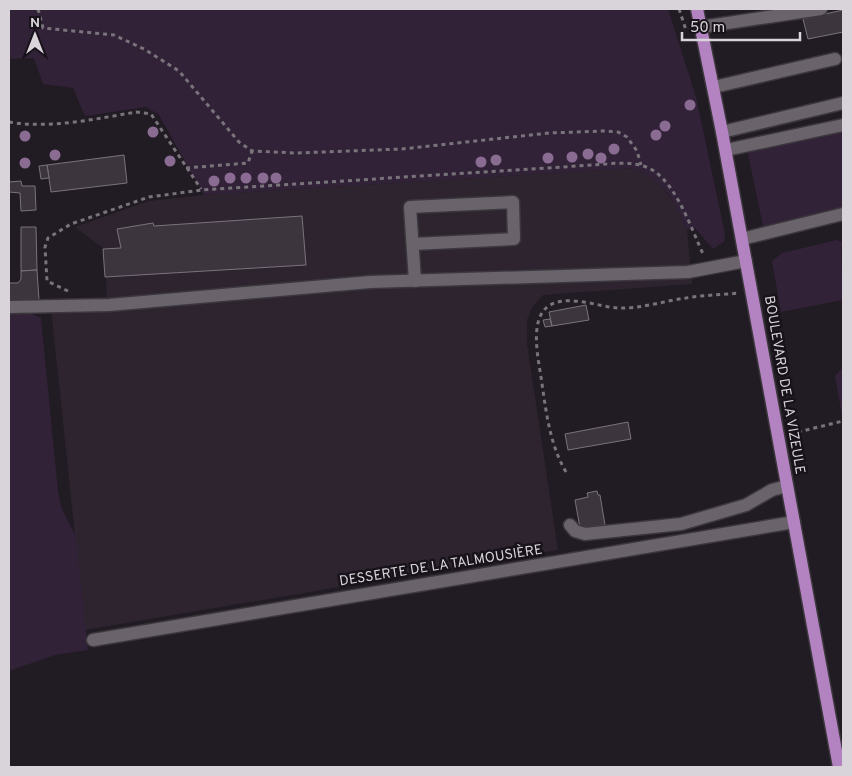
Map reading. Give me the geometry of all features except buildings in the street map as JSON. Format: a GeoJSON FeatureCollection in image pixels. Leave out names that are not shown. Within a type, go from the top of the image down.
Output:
{"type":"FeatureCollection","features":[{"type":"Feature","properties":{"kind":"main road","name":"BOULEVARD DE LA VIZEULE"},"geometry":{"type":"LineString","coordinates":[[697,9],[726,150],[839,767]]}},
{"type":"Feature","properties":{"kind":"street"},"geometry":{"type":"LineString","coordinates":[[702,27],[821,9]]}},
{"type":"Feature","properties":{"kind":"street"},"geometry":{"type":"LineString","coordinates":[[714,87],[835,59]]}},
{"type":"Feature","properties":{"kind":"street"},"geometry":{"type":"LineString","coordinates":[[722,132],[843,104]]}},
{"type":"Feature","properties":{"kind":"street"},"geometry":{"type":"LineString","coordinates":[[726,150],[843,125]]}},
{"type":"Feature","properties":{"kind":"street"},"geometry":{"type":"LineString","coordinates":[[412,244],[514,239],[513,202],[410,206],[412,244],[415,281]]}},
{"type":"Feature","properties":{"kind":"street"},"geometry":{"type":"LineString","coordinates":[[742,239],[843,214]]}},
{"type":"Feature","properties":{"kind":"street"},"geometry":{"type":"LineString","coordinates":[[9,307],[76,307],[198,298],[326,285],[688,272],[746,261]]}},
{"type":"Feature","properties":{"kind":"street"},"geometry":{"type":"LineString","coordinates":[[570,525],[576,531],[585,534],[681,524],[746,505],[772,490],[787,486]]}},
{"type":"Feature","properties":{"kind":"street","name":"DESSERTE DE LA TALMOUSIÈRE"},"geometry":{"type":"LineString","coordinates":[[93,640],[794,522]]}},
{"type":"Feature","properties":{"kind":"path"},"geometry":{"type":"LineString","coordinates":[[38,9],[43,28],[114,35],[179,71],[238,142],[252,151],[296,153],[386,150],[549,133],[604,131],[618,132],[627,137],[637,151],[641,165]]}},
{"type":"Feature","properties":{"kind":"path"},"geometry":{"type":"LineString","coordinates":[[9,122],[24,125],[45,124],[136,112],[151,114],[202,190]]}},
{"type":"Feature","properties":{"kind":"path"},"geometry":{"type":"LineString","coordinates":[[186,168],[248,163],[252,151]]}},
{"type":"Feature","properties":{"kind":"path"},"geometry":{"type":"LineString","coordinates":[[76,307],[71,293],[46,281],[45,247],[48,238],[71,224],[149,197],[202,190],[593,165],[641,165],[655,172],[672,190],[710,268]]}},
{"type":"Feature","properties":{"kind":"path"},"geometry":{"type":"LineString","coordinates":[[566,472],[556,456],[539,367],[538,328],[543,311],[549,305],[572,301],[588,301],[618,308],[752,291]]}},
{"type":"Feature","properties":{"kind":"path"},"geometry":{"type":"LineString","coordinates":[[778,437],[843,421]]}},
{"type":"Feature","properties":{"kind":"shaded area"},"geometry":{"type":"Polygon","coordinates":[[[9,9],[668,9],[696,97],[725,234],[724,242],[713,249],[695,228],[687,230],[678,209],[661,185],[633,168],[204,195],[159,115],[146,107],[85,116],[73,88],[43,84],[34,58],[9,59],[9,9]]]}},
{"type":"Feature","properties":{"kind":"shaded area"},"geometry":{"type":"Polygon","coordinates":[[[843,129],[843,210],[764,231],[748,154],[752,149],[843,129]]]}},
{"type":"Feature","properties":{"kind":"shaded area"},"geometry":{"type":"Polygon","coordinates":[[[633,168],[649,175],[659,183],[675,204],[687,230],[692,284],[543,295],[533,306],[527,320],[527,344],[558,550],[85,630],[50,299],[107,297],[104,249],[75,227],[149,201],[204,195],[633,168]]]}},
{"type":"Feature","properties":{"kind":"shaded area"},"geometry":{"type":"Polygon","coordinates":[[[837,240],[843,243],[841,246],[843,300],[781,312],[772,261],[782,253],[837,240]]]}},
{"type":"Feature","properties":{"kind":"shaded area"},"geometry":{"type":"Polygon","coordinates":[[[9,313],[32,314],[41,318],[58,491],[61,507],[76,537],[88,650],[55,655],[9,671],[9,313]]]}},
{"type":"Feature","properties":{"kind":"shaded area"},"geometry":{"type":"Polygon","coordinates":[[[843,367],[843,416],[842,416],[835,376],[843,367]]]}}]}
